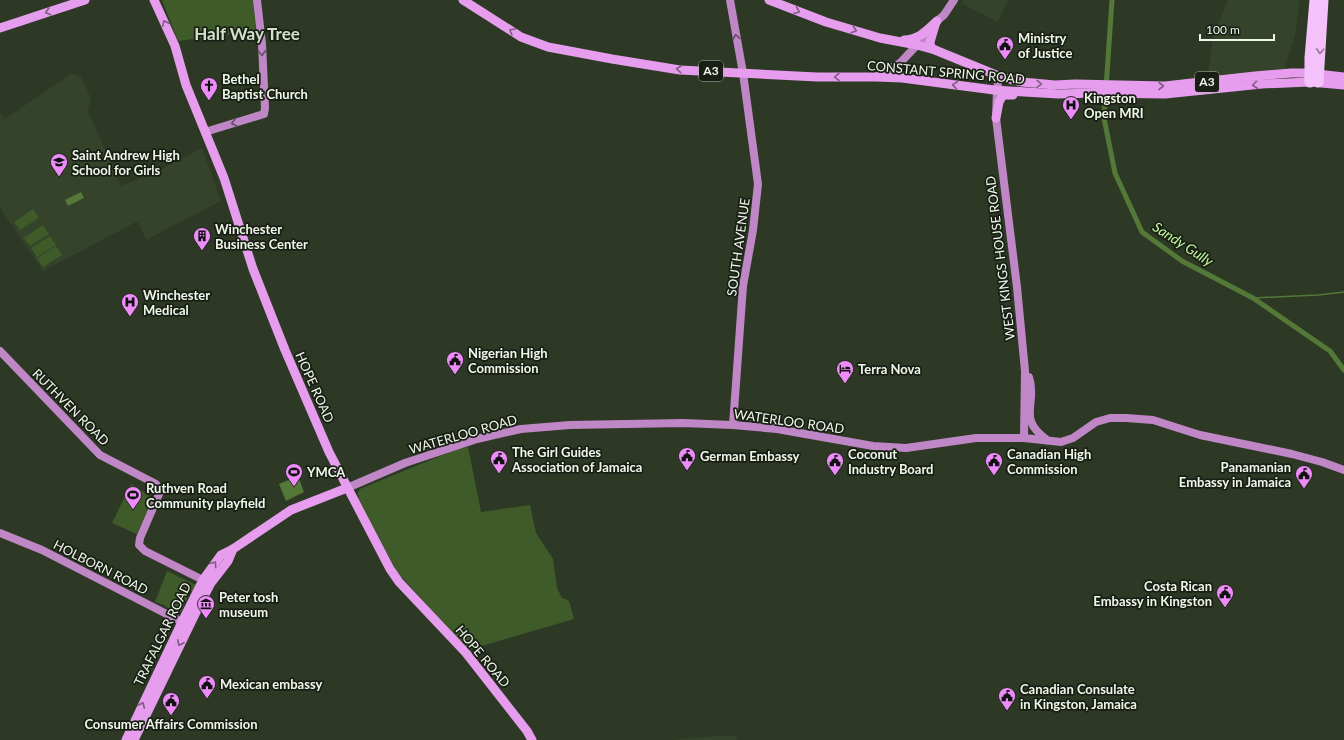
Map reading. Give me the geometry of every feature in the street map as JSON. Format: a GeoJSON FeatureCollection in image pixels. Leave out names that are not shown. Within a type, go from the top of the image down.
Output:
{"type":"FeatureCollection","features":[{"type":"Feature","properties":{"kind":"highway"},"geometry":{"type":"LineString","coordinates":[[1314,78],[1310,58],[1315,0]]}},
{"type":"Feature","properties":{"kind":"highway"},"geometry":{"type":"LineString","coordinates":[[1314,78],[1323,0]]}},
{"type":"Feature","properties":{"kind":"main road"},"geometry":{"type":"LineString","coordinates":[[0,28],[86,0]]}},
{"type":"Feature","properties":{"kind":"main road","name":"HOPE ROAD"},"geometry":{"type":"LineString","coordinates":[[154,0],[175,46],[186,85],[224,178],[253,268],[285,350],[329,452],[347,488],[390,569],[400,582],[466,653],[527,731],[532,740]]}},
{"type":"Feature","properties":{"kind":"main road"},"geometry":{"type":"LineString","coordinates":[[205,132],[264,114],[262,44],[257,0]]}},
{"type":"Feature","properties":{"kind":"main road","name":"CONSTANT SPRING ROAD"},"geometry":{"type":"LineString","coordinates":[[463,0],[521,36],[548,47],[680,70],[817,77],[876,76],[997,90],[1052,93],[1096,88]]}},
{"type":"Feature","properties":{"kind":"main road","name":"SOUTH AVENUE"},"geometry":{"type":"LineString","coordinates":[[730,0],[758,184],[753,230],[744,286],[734,425]]}},
{"type":"Feature","properties":{"kind":"main road","name":"A3"},"geometry":{"type":"LineString","coordinates":[[769,0],[826,22],[883,38],[935,50],[999,76]]}},
{"type":"Feature","properties":{"kind":"main road"},"geometry":{"type":"LineString","coordinates":[[883,38],[902,40],[921,36],[944,15],[954,0]]}},
{"type":"Feature","properties":{"kind":"main road"},"geometry":{"type":"LineString","coordinates":[[876,76],[900,63],[927,37],[937,21]]}},
{"type":"Feature","properties":{"kind":"main road"},"geometry":{"type":"LineString","coordinates":[[935,50],[931,48],[930,42],[937,21]]}},
{"type":"Feature","properties":{"kind":"main road","name":"CONSTANT SPRING ROAD"},"geometry":{"type":"LineString","coordinates":[[999,76],[1022,82],[1038,84],[1122,89],[1177,86],[1291,73],[1344,84]]}},
{"type":"Feature","properties":{"kind":"main road","name":"WEST KINGS HOUSE ROAD"},"geometry":{"type":"LineString","coordinates":[[999,76],[996,118],[1017,287],[1025,371],[1024,438]]}},
{"type":"Feature","properties":{"kind":"main road","name":"CONSTANT SPRING ROAD"},"geometry":{"type":"LineString","coordinates":[[1314,78],[1344,77]]}},
{"type":"Feature","properties":{"kind":"main road"},"geometry":{"type":"LineString","coordinates":[[996,118],[999,102],[1003,96],[1045,96],[1052,93]]}},
{"type":"Feature","properties":{"kind":"main road","name":"RUTHVEN ROAD"},"geometry":{"type":"LineString","coordinates":[[0,351],[100,454],[156,484],[159,494],[140,538],[139,545],[145,551],[203,580]]}},
{"type":"Feature","properties":{"kind":"main road"},"geometry":{"type":"LineString","coordinates":[[1025,371],[1031,382],[1031,423],[1037,432],[1049,441]]}},
{"type":"Feature","properties":{"kind":"main road","name":"WATERLOO ROAD"},"geometry":{"type":"LineString","coordinates":[[347,488],[422,457],[477,440],[521,429],[584,424],[683,423],[734,425],[777,429],[873,446],[906,448],[976,438],[1024,438],[1061,442],[1067,441],[1096,422],[1110,418],[1126,418],[1154,420],[1204,436],[1292,454],[1344,470]]}},
{"type":"Feature","properties":{"kind":"main road","name":"TRAFALGAR ROAD"},"geometry":{"type":"LineString","coordinates":[[134,740],[203,580],[221,555],[233,549],[291,510],[347,488]]}},
{"type":"Feature","properties":{"kind":"main road","name":"HOLBORN ROAD"},"geometry":{"type":"LineString","coordinates":[[0,533],[42,550],[185,623]]}},
{"type":"Feature","properties":{"kind":"main road","name":"TRAFALGAR ROAD"},"geometry":{"type":"LineString","coordinates":[[126,740],[185,623],[211,583],[228,561],[233,549]]}},
{"type":"Feature","properties":{"kind":"shaded area"},"geometry":{"type":"Polygon","coordinates":[[[162,0],[253,0],[256,31],[178,41],[162,0]]]}},
{"type":"Feature","properties":{"kind":"shaded area"},"geometry":{"type":"Polygon","coordinates":[[[964,0],[1009,0],[997,22],[961,3],[964,0]]]}},
{"type":"Feature","properties":{"kind":"shaded area"},"geometry":{"type":"Polygon","coordinates":[[[1228,0],[1300,0],[1295,35],[1284,70],[1207,80],[1214,33],[1228,0]]]}},
{"type":"Feature","properties":{"kind":"shaded area","name":"Saint Andrew High School for Girls"},"geometry":{"type":"Polygon","coordinates":[[[72,73],[82,78],[91,99],[88,111],[121,186],[163,168],[202,148],[221,201],[146,240],[138,221],[43,271],[0,208],[0,113],[5,119],[72,73]]]}},
{"type":"Feature","properties":{"kind":"shaded area"},"geometry":{"type":"Polygon","coordinates":[[[81,192],[84,198],[68,206],[65,200],[81,192]]]}},
{"type":"Feature","properties":{"kind":"shaded area"},"geometry":{"type":"Polygon","coordinates":[[[33,209],[39,218],[20,230],[14,222],[33,209]]]}},
{"type":"Feature","properties":{"kind":"shaded area"},"geometry":{"type":"Polygon","coordinates":[[[43,225],[49,234],[30,246],[24,238],[43,225]]]}},
{"type":"Feature","properties":{"kind":"shaded area"},"geometry":{"type":"Polygon","coordinates":[[[50,236],[56,245],[37,257],[31,248],[50,236]]]}},
{"type":"Feature","properties":{"kind":"shaded area"},"geometry":{"type":"Polygon","coordinates":[[[56,246],[62,255],[43,267],[37,258],[56,246]]]}},
{"type":"Feature","properties":{"kind":"shaded area"},"geometry":{"type":"Polygon","coordinates":[[[468,447],[481,512],[530,505],[536,533],[553,559],[557,588],[562,598],[568,600],[574,619],[468,650],[397,572],[359,500],[358,493],[360,489],[455,450],[468,447]]]}},
{"type":"Feature","properties":{"kind":"shaded area"},"geometry":{"type":"Polygon","coordinates":[[[298,476],[304,492],[286,501],[279,484],[298,476]]]}},
{"type":"Feature","properties":{"kind":"shaded area","name":"Ruthven Road Community playfield"},"geometry":{"type":"Polygon","coordinates":[[[131,484],[153,498],[137,534],[112,523],[131,484]]]}},
{"type":"Feature","properties":{"kind":"shaded area"},"geometry":{"type":"Polygon","coordinates":[[[167,571],[196,585],[189,593],[181,612],[175,613],[164,605],[155,602],[167,571]]]}},
{"type":"Feature","properties":{"kind":"shaded area"},"geometry":{"type":"Polygon","coordinates":[[[736,736],[737,740],[669,740],[736,736]]]}},
{"type":"Feature","properties":{"kind":"waterway","name":"Sandy Gully"},"geometry":{"type":"LineString","coordinates":[[1112,0],[1104,118],[1115,173],[1142,232],[1182,261],[1253,298],[1330,351],[1344,370]]}},
{"type":"Feature","properties":{"kind":"waterway","name":"Sandy Gully"},"geometry":{"type":"LineString","coordinates":[[1253,298],[1318,295],[1344,292]]}},
{"type":"Feature","properties":{"kind":"place","name":"Ministry of Justice"},"geometry":{"type":"Point","coordinates":[1005,60]}},
{"type":"Feature","properties":{"kind":"place","name":"Bethel Baptist Church"},"geometry":{"type":"Point","coordinates":[209,101]}},
{"type":"Feature","properties":{"kind":"place","name":"Kingston Open MRI"},"geometry":{"type":"Point","coordinates":[1071,120]}},
{"type":"Feature","properties":{"kind":"place","name":"Saint Andrew High School for Girls"},"geometry":{"type":"Point","coordinates":[59,177]}},
{"type":"Feature","properties":{"kind":"place","name":"Winchester Business Center"},"geometry":{"type":"Point","coordinates":[202,251]}},
{"type":"Feature","properties":{"kind":"place","name":"Winchester Medical"},"geometry":{"type":"Point","coordinates":[130,317]}},
{"type":"Feature","properties":{"kind":"place","name":"Nigerian High Commission"},"geometry":{"type":"Point","coordinates":[455,375]}},
{"type":"Feature","properties":{"kind":"place","name":"Terra Nova"},"geometry":{"type":"Point","coordinates":[845,384]}},
{"type":"Feature","properties":{"kind":"place","name":"German Embassy"},"geometry":{"type":"Point","coordinates":[687,471]}},
{"type":"Feature","properties":{"kind":"place","name":"The Girl Guides Association of Jamaica"},"geometry":{"type":"Point","coordinates":[499,474]}},
{"type":"Feature","properties":{"kind":"place","name":"Coconut Industry Board"},"geometry":{"type":"Point","coordinates":[835,476]}},
{"type":"Feature","properties":{"kind":"place","name":"Canadian High Commission"},"geometry":{"type":"Point","coordinates":[994,476]}},
{"type":"Feature","properties":{"kind":"place","name":"YMCA"},"geometry":{"type":"Point","coordinates":[294,487]}},
{"type":"Feature","properties":{"kind":"place","name":"Panamanian Embassy in Jamaica"},"geometry":{"type":"Point","coordinates":[1304,489]}},
{"type":"Feature","properties":{"kind":"place","name":"Ruthven Road Community playfield"},"geometry":{"type":"Point","coordinates":[133,510]}},
{"type":"Feature","properties":{"kind":"place","name":"Costa Rican Embassy in Kingston"},"geometry":{"type":"Point","coordinates":[1225,608]}},
{"type":"Feature","properties":{"kind":"place","name":"Peter tosh museum"},"geometry":{"type":"Point","coordinates":[206,619]}},
{"type":"Feature","properties":{"kind":"place","name":"Mexican embassy"},"geometry":{"type":"Point","coordinates":[207,699]}},
{"type":"Feature","properties":{"kind":"place","name":"Canadian Consulate in Kingston, Jamaica"},"geometry":{"type":"Point","coordinates":[1007,711]}},
{"type":"Feature","properties":{"kind":"place","name":"Consumer Affairs Commission"},"geometry":{"type":"Point","coordinates":[171,716]}},
{"type":"Feature","properties":{"kind":"district","name":"Half Way Tree"},"geometry":{"type":"Point","coordinates":[247,34]}}]}
